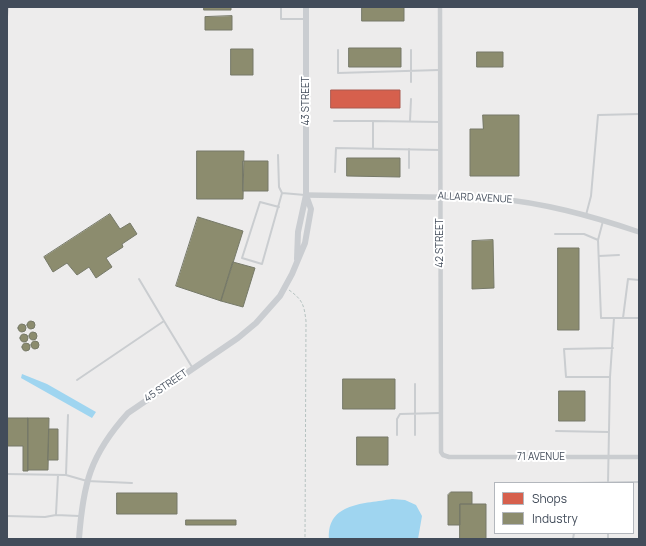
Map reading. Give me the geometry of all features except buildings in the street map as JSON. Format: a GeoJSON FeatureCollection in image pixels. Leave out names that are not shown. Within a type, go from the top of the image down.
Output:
{"type":"FeatureCollection","features":[{"type":"Feature","properties":{"kind":"main road","name":"43 STREET"},"geometry":{"type":"LineString","coordinates":[[306,7],[306,195]]}},
{"type":"Feature","properties":{"kind":"main road","name":"45 STREET"},"geometry":{"type":"LineString","coordinates":[[297,260],[298,232],[306,195]]}},
{"type":"Feature","properties":{"kind":"main road","name":"45 STREET"},"geometry":{"type":"LineString","coordinates":[[79,539],[87,481],[96,456],[106,440],[128,413],[238,338],[256,323],[286,287],[305,244],[311,209],[306,195]]}},
{"type":"Feature","properties":{"kind":"street","name":"42 STREET"},"geometry":{"type":"LineString","coordinates":[[440,7],[440,447],[443,455]]}},
{"type":"Feature","properties":{"kind":"street","name":"ALLARD AVENUE"},"geometry":{"type":"LineString","coordinates":[[306,195],[492,198],[520,201],[551,206],[586,215],[639,232]]}},
{"type":"Feature","properties":{"kind":"street","name":"71 AVENUE"},"geometry":{"type":"LineString","coordinates":[[443,455],[449,457],[639,457]]}},
{"type":"Feature","properties":{"kind":"lane"},"geometry":{"type":"LineString","coordinates":[[281,7],[281,19],[306,19]]}},
{"type":"Feature","properties":{"kind":"lane"},"geometry":{"type":"LineString","coordinates":[[338,50],[338,73],[440,70]]}},
{"type":"Feature","properties":{"kind":"lane"},"geometry":{"type":"LineString","coordinates":[[411,50],[411,82]]}},
{"type":"Feature","properties":{"kind":"lane"},"geometry":{"type":"LineString","coordinates":[[410,121],[411,100]]}},
{"type":"Feature","properties":{"kind":"lane"},"geometry":{"type":"LineString","coordinates":[[586,215],[591,196],[598,115],[639,114]]}},
{"type":"Feature","properties":{"kind":"lane"},"geometry":{"type":"LineString","coordinates":[[334,121],[440,122]]}},
{"type":"Feature","properties":{"kind":"lane"},"geometry":{"type":"LineString","coordinates":[[373,121],[373,148]]}},
{"type":"Feature","properties":{"kind":"lane"},"geometry":{"type":"LineString","coordinates":[[335,172],[336,148],[440,150]]}},
{"type":"Feature","properties":{"kind":"lane"},"geometry":{"type":"LineString","coordinates":[[409,149],[409,168]]}},
{"type":"Feature","properties":{"kind":"lane"},"geometry":{"type":"LineString","coordinates":[[278,155],[279,187],[282,193],[262,264],[242,258],[260,202],[278,207]]}},
{"type":"Feature","properties":{"kind":"lane"},"geometry":{"type":"LineString","coordinates":[[282,193],[306,195]]}},
{"type":"Feature","properties":{"kind":"lane"},"geometry":{"type":"LineString","coordinates":[[603,220],[598,240],[600,318],[639,318]]}},
{"type":"Feature","properties":{"kind":"lane"},"geometry":{"type":"LineString","coordinates":[[555,234],[584,234],[598,240]]}},
{"type":"Feature","properties":{"kind":"lane"},"geometry":{"type":"LineString","coordinates":[[598,256],[618,255]]}},
{"type":"Feature","properties":{"kind":"lane"},"geometry":{"type":"LineString","coordinates":[[139,278],[193,368]]}},
{"type":"Feature","properties":{"kind":"lane"},"geometry":{"type":"LineString","coordinates":[[623,318],[628,279],[639,280]]}},
{"type":"Feature","properties":{"kind":"lane"},"geometry":{"type":"LineString","coordinates":[[614,318],[610,377],[608,482],[639,482]]}},
{"type":"Feature","properties":{"kind":"lane"},"geometry":{"type":"LineString","coordinates":[[77,380],[164,321]]}},
{"type":"Feature","properties":{"kind":"lane"},"geometry":{"type":"LineString","coordinates":[[610,377],[566,377],[564,349],[613,348]]}},
{"type":"Feature","properties":{"kind":"lane"},"geometry":{"type":"LineString","coordinates":[[415,384],[415,435]]}},
{"type":"Feature","properties":{"kind":"lane"},"geometry":{"type":"LineString","coordinates":[[397,434],[398,416],[400,414],[440,414]]}},
{"type":"Feature","properties":{"kind":"lane"},"geometry":{"type":"LineString","coordinates":[[66,475],[68,416]]}},
{"type":"Feature","properties":{"kind":"lane"},"geometry":{"type":"LineString","coordinates":[[556,431],[608,432]]}},
{"type":"Feature","properties":{"kind":"lane"},"geometry":{"type":"LineString","coordinates":[[7,474],[66,475],[87,481],[132,483]]}},
{"type":"Feature","properties":{"kind":"lane"},"geometry":{"type":"LineString","coordinates":[[56,514],[58,475]]}},
{"type":"Feature","properties":{"kind":"lane"},"geometry":{"type":"LineString","coordinates":[[7,516],[45,517],[56,514],[81,516]]}},
{"type":"Feature","properties":{"kind":"path"},"geometry":{"type":"LineString","coordinates":[[286,287],[299,297],[304,306],[306,321],[305,539]]}},
{"type":"Feature","properties":{"kind":"water"},"geometry":{"type":"Polygon","coordinates":[[[22,374],[47,384],[96,412],[92,418],[21,378],[22,374]]]}},
{"type":"Feature","properties":{"kind":"water"},"geometry":{"type":"Polygon","coordinates":[[[392,499],[405,500],[416,505],[422,516],[418,539],[329,539],[330,527],[334,518],[341,511],[360,504],[392,499]]]}},
{"type":"Feature","properties":{"kind":"railway"},"geometry":{"type":"LineString","coordinates":[[7,20],[8,7]]}}]}
